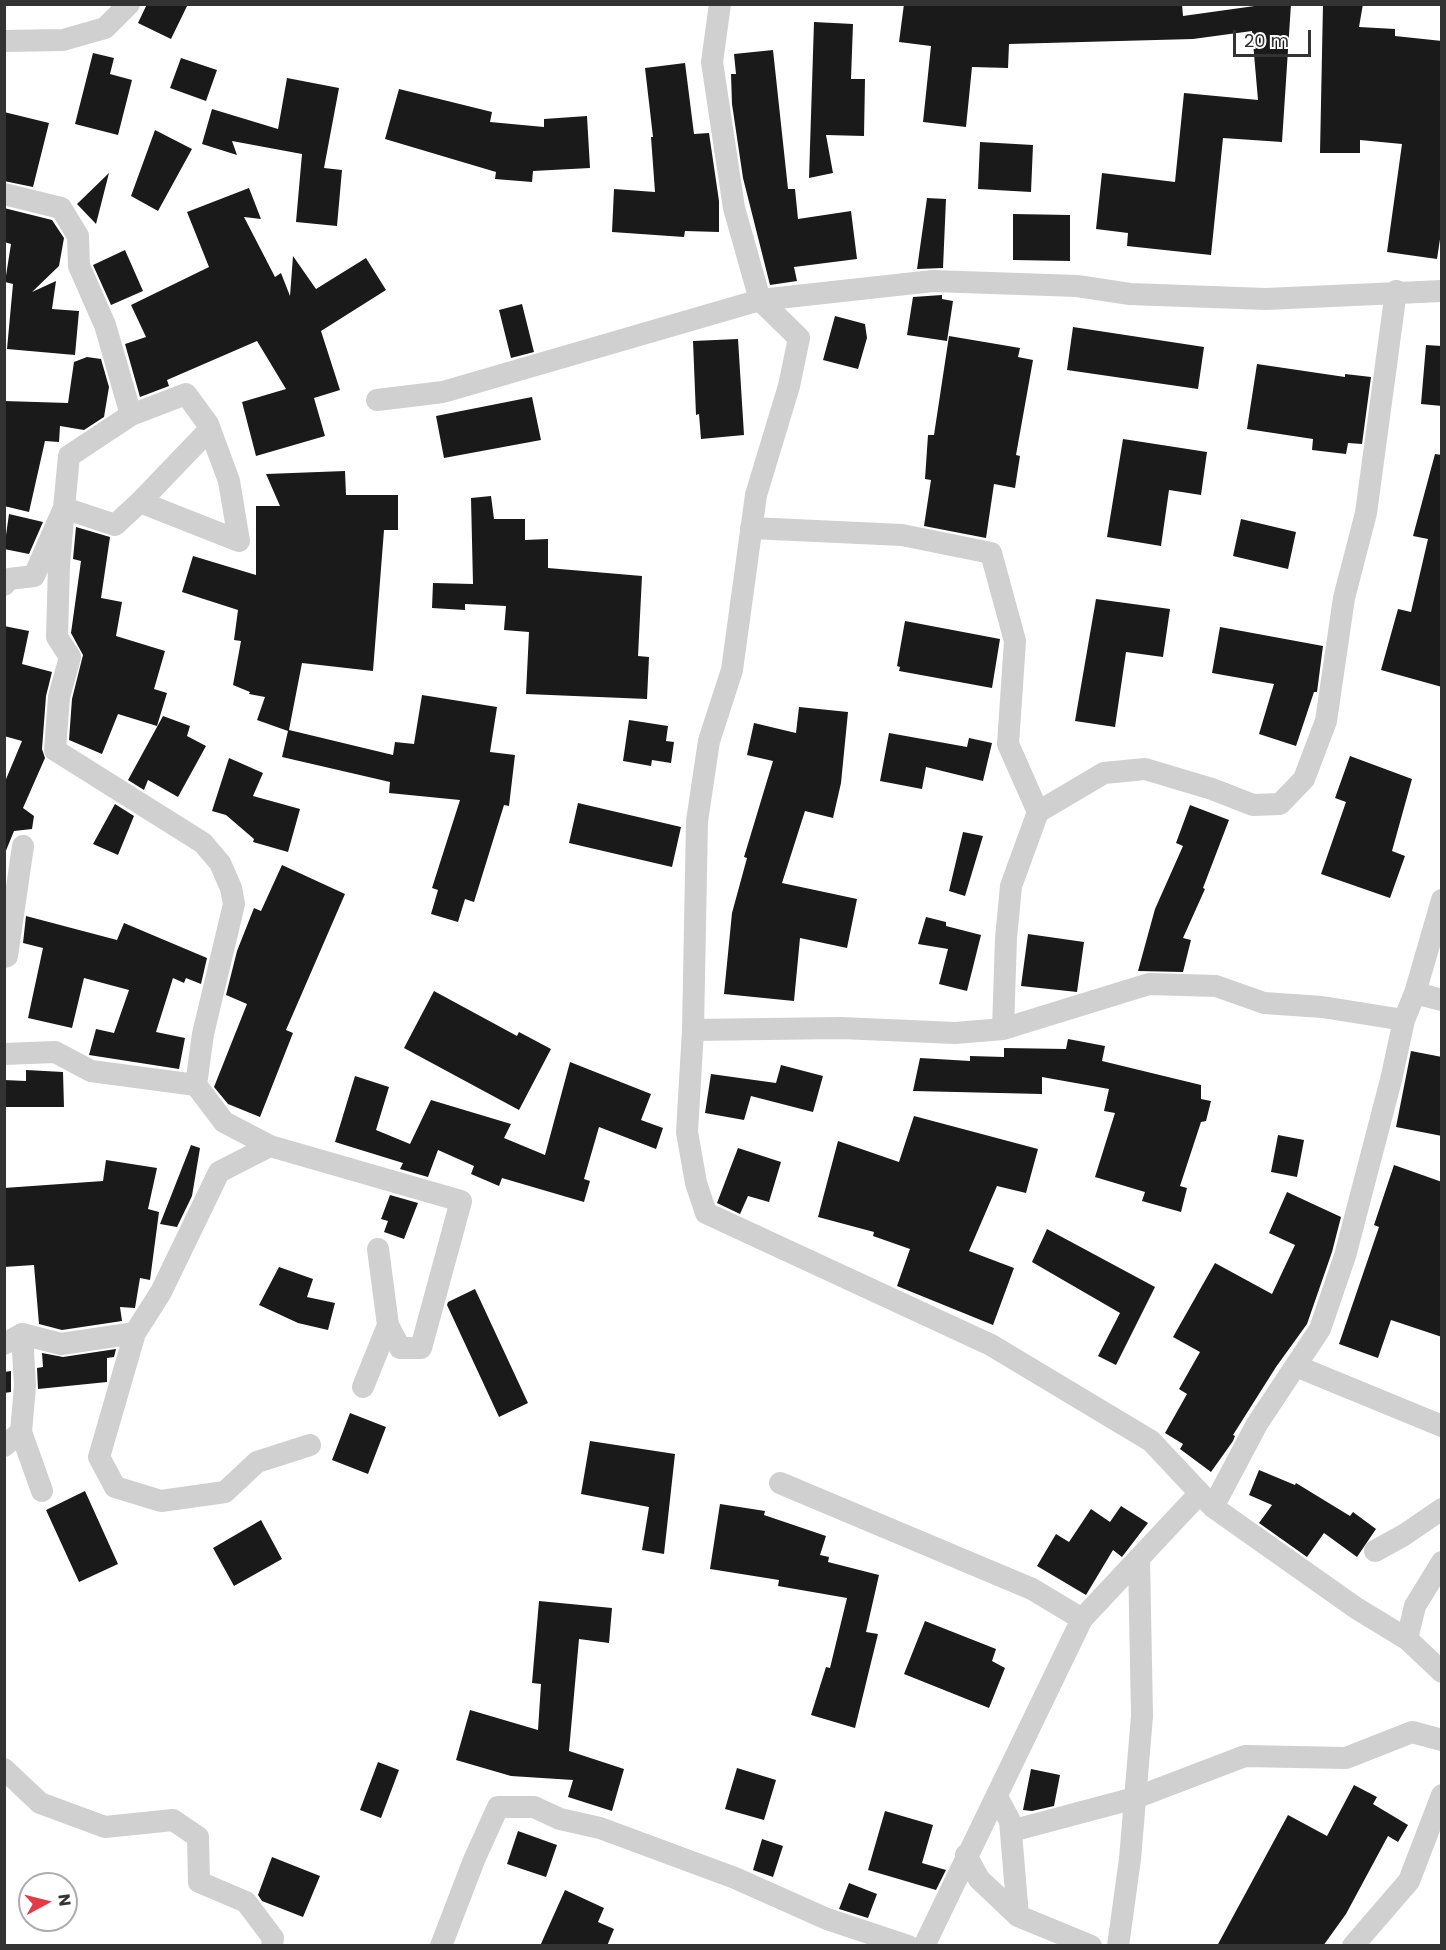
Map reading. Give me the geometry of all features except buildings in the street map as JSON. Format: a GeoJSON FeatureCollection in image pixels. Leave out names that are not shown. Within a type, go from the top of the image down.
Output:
{"type":"FeatureCollection","features":[{"type":"Feature","properties":{"kind":"street"},"geometry":{"type":"LineString","coordinates":[[4,41],[63,40],[105,28],[129,4]]}},
{"type":"Feature","properties":{"kind":"street"},"geometry":{"type":"LineString","coordinates":[[720,4],[712,62],[734,208],[760,300],[799,338],[789,386],[756,495],[732,670],[709,741],[697,821],[693,1030],[687,1132],[696,1183],[706,1213],[991,1345],[1151,1441],[1207,1500],[1356,1608],[1407,1640],[1442,1672]]}},
{"type":"Feature","properties":{"kind":"street"},"geometry":{"type":"LineString","coordinates":[[4,194],[61,208],[78,236],[79,266],[105,325],[131,415]]}},
{"type":"Feature","properties":{"kind":"street"},"geometry":{"type":"LineString","coordinates":[[377,400],[443,392],[760,300],[933,281],[1077,286],[1130,294],[1266,299],[1396,291],[1442,291]]}},
{"type":"Feature","properties":{"kind":"street"},"geometry":{"type":"LineString","coordinates":[[1003,1029],[1006,938],[1011,886],[1038,812],[1104,773],[1145,769],[1212,789],[1253,806],[1280,804],[1304,779],[1326,721],[1344,598],[1366,513],[1396,291]]}},
{"type":"Feature","properties":{"kind":"street"},"geometry":{"type":"LineString","coordinates":[[141,502],[239,541],[229,481],[210,429],[186,394],[131,415],[69,456],[57,637],[70,657],[59,697],[55,750],[203,843],[220,863],[231,888],[234,904],[203,1034],[196,1085],[224,1122],[270,1146],[461,1201],[422,1348],[400,1348],[388,1325],[378,1249]]}},
{"type":"Feature","properties":{"kind":"street"},"geometry":{"type":"LineString","coordinates":[[64,508],[115,525],[141,502],[210,429]]}},
{"type":"Feature","properties":{"kind":"street"},"geometry":{"type":"LineString","coordinates":[[4,585],[9,579],[34,576],[64,508]]}},
{"type":"Feature","properties":{"kind":"street"},"geometry":{"type":"LineString","coordinates":[[752,528],[902,535],[991,553],[1015,641],[1008,744],[1038,812]]}},
{"type":"Feature","properties":{"kind":"street"},"geometry":{"type":"LineString","coordinates":[[4,957],[7,956],[23,846]]}},
{"type":"Feature","properties":{"kind":"street"},"geometry":{"type":"LineString","coordinates":[[924,1946],[1082,1619],[1139,1558],[1207,1500],[1320,1329],[1345,1256],[1391,1080],[1404,1020],[1415,993],[1442,900]]}},
{"type":"Feature","properties":{"kind":"street"},"geometry":{"type":"LineString","coordinates":[[693,1030],[841,1028],[955,1033],[1003,1029],[1149,984],[1216,986],[1264,1003],[1322,1007],[1404,1020]]}},
{"type":"Feature","properties":{"kind":"street"},"geometry":{"type":"LineString","coordinates":[[1415,993],[1442,1000]]}},
{"type":"Feature","properties":{"kind":"street"},"geometry":{"type":"LineString","coordinates":[[4,1054],[55,1052],[91,1071],[196,1085]]}},
{"type":"Feature","properties":{"kind":"street"},"geometry":{"type":"LineString","coordinates":[[270,1146],[219,1172],[161,1292],[135,1333],[99,1457],[115,1487],[161,1502],[225,1492],[257,1462],[310,1445]]}},
{"type":"Feature","properties":{"kind":"street"},"geometry":{"type":"LineString","coordinates":[[363,1387],[388,1325]]}},
{"type":"Feature","properties":{"kind":"street"},"geometry":{"type":"LineString","coordinates":[[42,1491],[13,1439],[25,1386],[13,1339],[61,1344],[135,1333]]}},
{"type":"Feature","properties":{"kind":"street"},"geometry":{"type":"LineString","coordinates":[[1296,1365],[1442,1426]]}},
{"type":"Feature","properties":{"kind":"street"},"geometry":{"type":"LineString","coordinates":[[780,1483],[1032,1589],[1082,1619]]}},
{"type":"Feature","properties":{"kind":"street"},"geometry":{"type":"LineString","coordinates":[[1374,1551],[1404,1535],[1442,1509]]}},
{"type":"Feature","properties":{"kind":"street"},"geometry":{"type":"LineString","coordinates":[[1118,1946],[1142,1716],[1139,1558]]}},
{"type":"Feature","properties":{"kind":"street"},"geometry":{"type":"LineString","coordinates":[[1407,1640],[1415,1606],[1442,1562]]}},
{"type":"Feature","properties":{"kind":"street"},"geometry":{"type":"LineString","coordinates":[[1011,1831],[1135,1798],[1245,1755],[1346,1758],[1412,1732],[1442,1740]]}},
{"type":"Feature","properties":{"kind":"street"},"geometry":{"type":"LineString","coordinates":[[4,1769],[40,1803],[105,1827],[173,1820],[198,1837],[199,1882],[246,1902],[273,1938],[272,1946]]}},
{"type":"Feature","properties":{"kind":"street"},"geometry":{"type":"LineString","coordinates":[[1353,1946],[1409,1881],[1442,1795]]}},
{"type":"Feature","properties":{"kind":"street"},"geometry":{"type":"LineString","coordinates":[[997,1797],[1010,1821],[1018,1916]]}},
{"type":"Feature","properties":{"kind":"street"},"geometry":{"type":"LineString","coordinates":[[441,1946],[487,1827],[498,1807],[534,1807],[560,1819],[600,1828],[735,1878],[827,1919],[908,1946]]}},
{"type":"Feature","properties":{"kind":"street"},"geometry":{"type":"LineString","coordinates":[[966,1855],[979,1879],[1018,1916],[1091,1946]]}}]}
